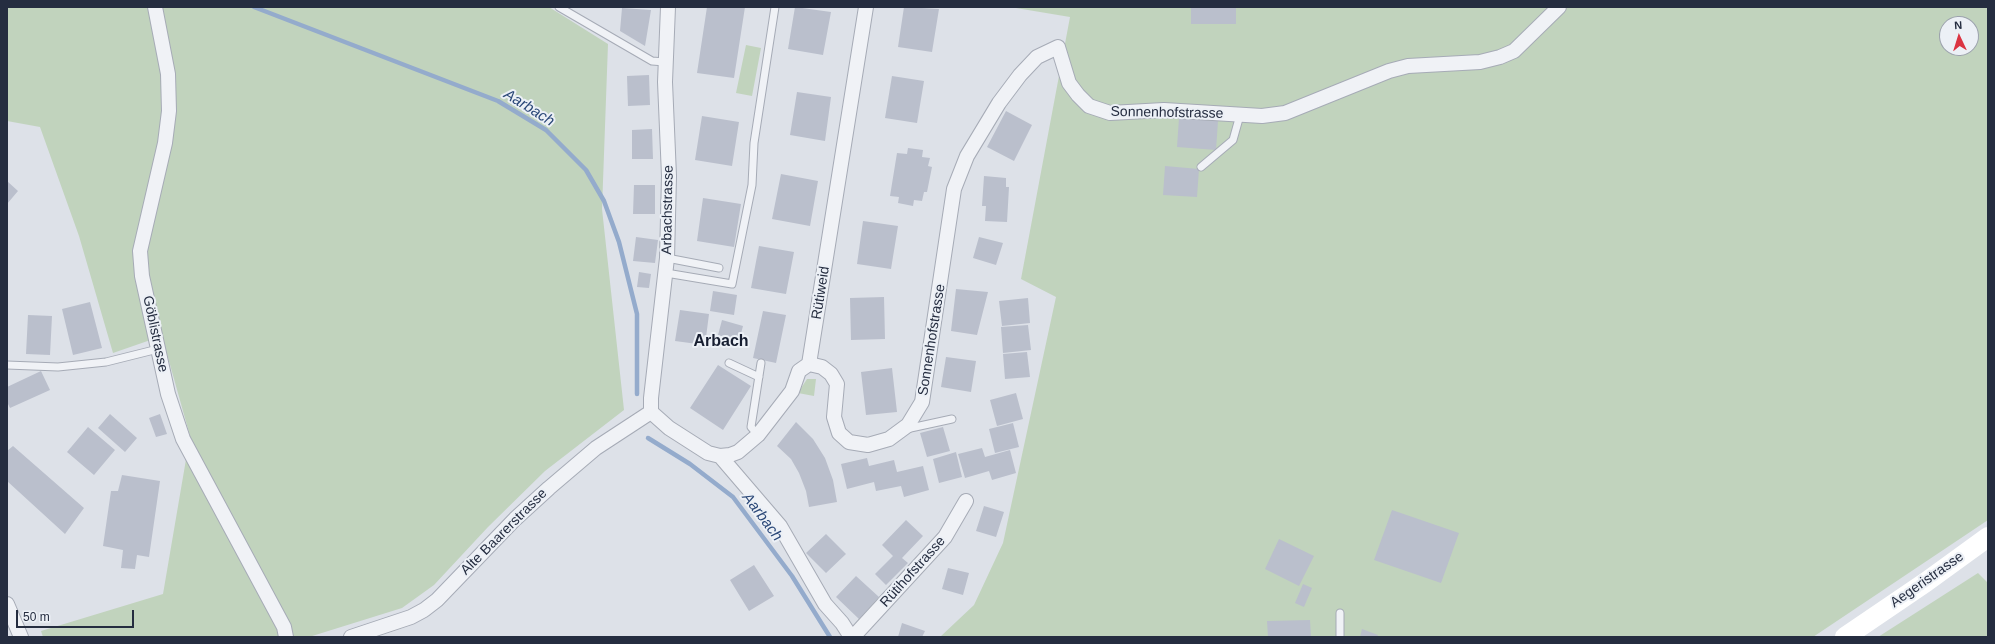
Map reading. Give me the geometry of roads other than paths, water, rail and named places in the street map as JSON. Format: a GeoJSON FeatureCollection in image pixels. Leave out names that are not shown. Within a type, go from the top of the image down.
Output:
{"type":"FeatureCollection","features":[{"type":"Feature","properties":{"kind":"main road","name":"Aegeristrasse"},"geometry":{"type":"LineString","coordinates":[[1845,637],[1926,582],[1988,537]]}},
{"type":"Feature","properties":{"kind":"street","name":"Göblistrasse"},"geometry":{"type":"LineString","coordinates":[[155,7],[168,74],[169,111],[165,142],[140,251],[142,276],[168,394],[184,439],[288,636]]}},
{"type":"Feature","properties":{"kind":"street","name":"Arbachstrasse"},"geometry":{"type":"LineString","coordinates":[[651,412],[651,392],[667,258],[669,176],[665,62],[668,7]]}},
{"type":"Feature","properties":{"kind":"street","name":"Rütiweid"},"geometry":{"type":"LineString","coordinates":[[809,364],[866,7]]}},
{"type":"Feature","properties":{"kind":"street","name":"Sonnenhofstrasse"},"geometry":{"type":"LineString","coordinates":[[809,364],[822,366],[831,374],[837,384],[834,417],[839,433],[849,442],[868,445],[889,439],[908,425],[922,402],[954,189],[964,162],[999,103],[1020,75],[1037,57],[1058,47],[1069,83],[1089,106],[1110,113],[1164,110],[1262,116],[1286,113],[1375,75],[1395,69],[1408,66],[1480,62],[1500,57],[1514,51],[1559,7]]}},
{"type":"Feature","properties":{"kind":"street"},"geometry":{"type":"LineString","coordinates":[[651,412],[675,433],[708,453],[720,456],[738,452],[758,435],[792,391],[799,371],[809,364]]}},
{"type":"Feature","properties":{"kind":"street","name":"Alte Baarerstrasse"},"geometry":{"type":"LineString","coordinates":[[351,637],[411,617],[424,610],[437,600],[515,519],[549,488],[596,448],[651,412]]}},
{"type":"Feature","properties":{"kind":"street","name":"Rütihofstrasse"},"geometry":{"type":"LineString","coordinates":[[720,456],[780,526],[825,604],[852,637],[945,537],[966,501]]}},
{"type":"Feature","properties":{"kind":"street"},"geometry":{"type":"LineString","coordinates":[[7,604],[21,637]]}},
{"type":"Feature","properties":{"kind":"lane"},"geometry":{"type":"LineString","coordinates":[[559,7],[652,61],[665,62]]}},
{"type":"Feature","properties":{"kind":"lane"},"geometry":{"type":"LineString","coordinates":[[666,273],[732,284],[752,185],[754,143],[775,7]]}},
{"type":"Feature","properties":{"kind":"lane"},"geometry":{"type":"LineString","coordinates":[[1201,167],[1233,140],[1240,115]]}},
{"type":"Feature","properties":{"kind":"lane"},"geometry":{"type":"LineString","coordinates":[[667,258],[719,268]]}},
{"type":"Feature","properties":{"kind":"lane"},"geometry":{"type":"LineString","coordinates":[[7,365],[58,367],[106,362],[158,349]]}},
{"type":"Feature","properties":{"kind":"lane"},"geometry":{"type":"LineString","coordinates":[[729,363],[759,377]]}},
{"type":"Feature","properties":{"kind":"lane"},"geometry":{"type":"LineString","coordinates":[[758,435],[752,427],[761,363]]}},
{"type":"Feature","properties":{"kind":"lane"},"geometry":{"type":"LineString","coordinates":[[900,431],[952,419]]}},
{"type":"Feature","properties":{"kind":"lane"},"geometry":{"type":"LineString","coordinates":[[1340,614],[1340,637]]}},
{"type":"Feature","properties":{"kind":"waterway","name":"Aarbach"},"geometry":{"type":"LineString","coordinates":[[254,7],[498,101],[546,130],[586,170],[604,201],[619,242],[637,314],[637,394]]}},
{"type":"Feature","properties":{"kind":"waterway","name":"Aarbach"},"geometry":{"type":"LineString","coordinates":[[648,438],[690,464],[733,497],[792,576],[830,637]]}},
{"type":"Feature","properties":{"kind":"district","name":"Arbach"},"geometry":{"type":"Point","coordinates":[721,342]}}]}
